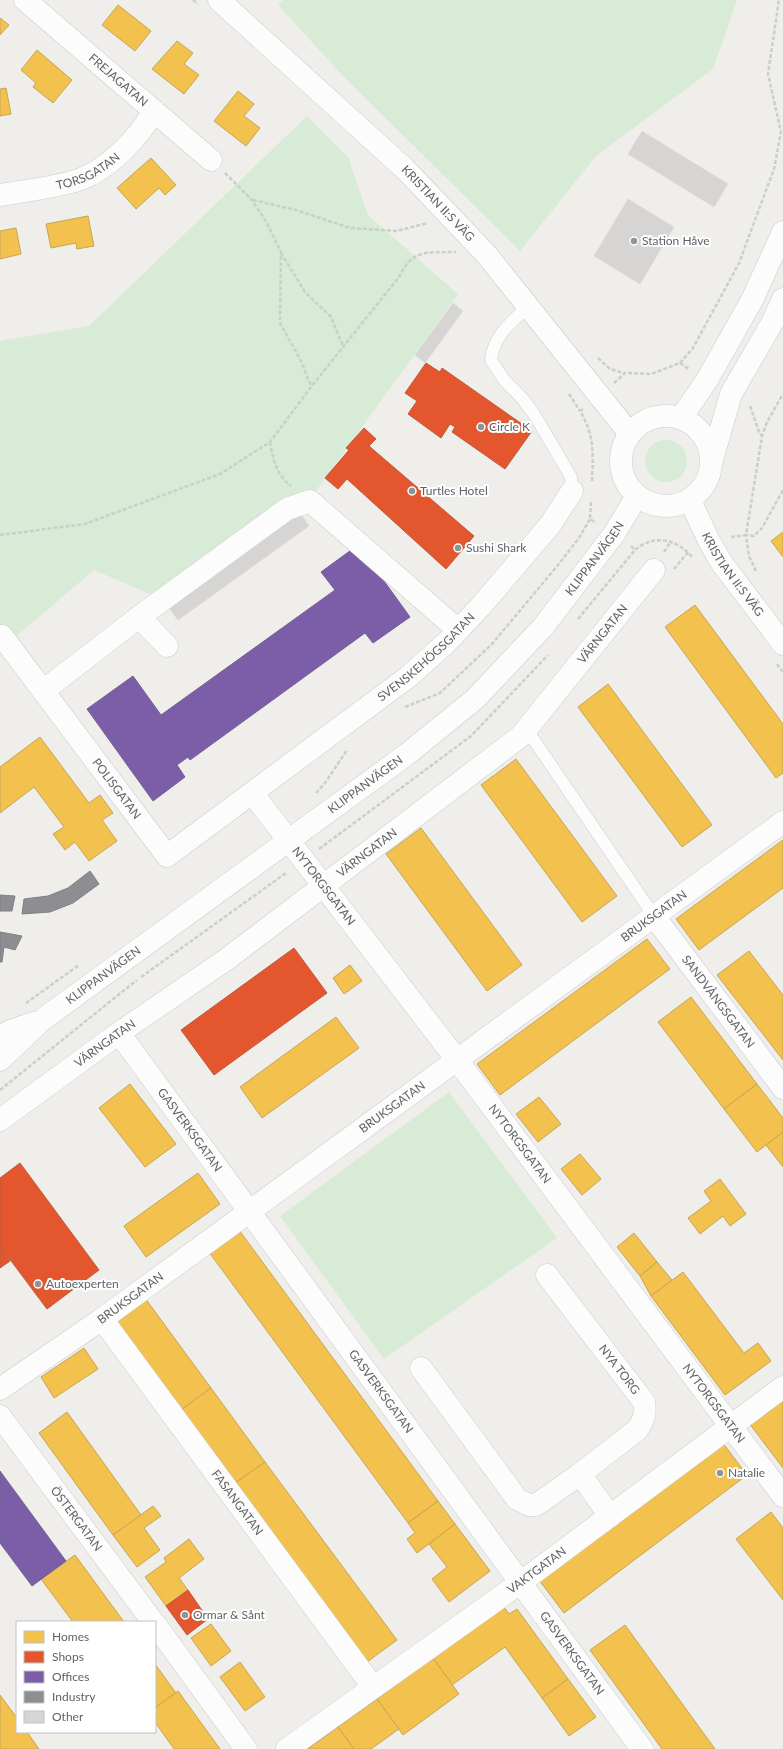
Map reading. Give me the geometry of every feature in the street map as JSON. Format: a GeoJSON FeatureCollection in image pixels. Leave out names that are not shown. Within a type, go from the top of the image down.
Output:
{"type":"FeatureCollection","features":[{"type":"Feature","properties":{"kind":"street","name":"FREJAGATAN"},"geometry":{"type":"LineString","coordinates":[[25,0],[211,160]]}},
{"type":"Feature","properties":{"kind":"street","name":"KRISTIAN II:S VÄG"},"geometry":{"type":"LineString","coordinates":[[209,3],[405,169],[486,254],[630,434]]}},
{"type":"Feature","properties":{"kind":"street","name":"TORSGATAN"},"geometry":{"type":"LineString","coordinates":[[0,195],[66,183],[95,172],[114,158],[133,138],[154,111]]}},
{"type":"Feature","properties":{"kind":"street"},"geometry":{"type":"LineString","coordinates":[[681,418],[707,380],[752,300],[783,232]]}},
{"type":"Feature","properties":{"kind":"street"},"geometry":{"type":"LineString","coordinates":[[712,461],[711,450],[706,439],[696,426],[681,418],[658,416],[647,420],[630,434],[623,449],[621,466],[629,487],[637,496],[646,502],[657,506],[668,506],[690,500],[699,493],[706,483],[731,394],[772,323],[783,299]]}},
{"type":"Feature","properties":{"kind":"street","name":"SVENSKEHÖGSGATAN"},"geometry":{"type":"LineString","coordinates":[[253,794],[408,677],[458,630],[520,562],[550,525],[572,491]]}},
{"type":"Feature","properties":{"kind":"street","name":"KLIPPANVÄGEN"},"geometry":{"type":"LineString","coordinates":[[0,1060],[42,1020],[289,842],[406,755],[475,699],[543,627],[614,534],[637,496]]}},
{"type":"Feature","properties":{"kind":"street","name":"KRISTIAN II:S VÄG"},"geometry":{"type":"LineString","coordinates":[[690,500],[708,539],[721,562],[783,644]]}},
{"type":"Feature","properties":{"kind":"street"},"geometry":{"type":"LineString","coordinates":[[43,691],[139,617],[287,509],[310,501],[458,630]]}},
{"type":"Feature","properties":{"kind":"street","name":"VÄRNGATAN"},"geometry":{"type":"LineString","coordinates":[[0,1120],[119,1033],[227,959],[528,730],[654,570]]}},
{"type":"Feature","properties":{"kind":"street"},"geometry":{"type":"LineString","coordinates":[[139,617],[167,646]]}},
{"type":"Feature","properties":{"kind":"street","name":"POLISGATAN"},"geometry":{"type":"LineString","coordinates":[[1,636],[167,856],[253,794]]}},
{"type":"Feature","properties":{"kind":"street","name":"NYTORGSGATAN"},"geometry":{"type":"LineString","coordinates":[[253,794],[457,1060],[783,1496]]}},
{"type":"Feature","properties":{"kind":"street","name":"BRUKSGATAN"},"geometry":{"type":"LineString","coordinates":[[0,1389],[102,1319],[783,822]]}},
{"type":"Feature","properties":{"kind":"street","name":"SANDVÅNGSGATAN"},"geometry":{"type":"LineString","coordinates":[[654,916],[783,1088]]}},
{"type":"Feature","properties":{"kind":"street","name":"KLIPPANVÄGEN"},"geometry":{"type":"LineString","coordinates":[[0,1038],[8,1032],[42,1020]]}},
{"type":"Feature","properties":{"kind":"street","name":"GASVERKSGATAN"},"geometry":{"type":"LineString","coordinates":[[119,1033],[642,1749]]}},
{"type":"Feature","properties":{"kind":"street","name":"NYA TORG"},"geometry":{"type":"LineString","coordinates":[[421,1368],[517,1499],[523,1503],[529,1505],[542,1502],[580,1474],[637,1430],[643,1422],[646,1412],[644,1402],[547,1275]]}},
{"type":"Feature","properties":{"kind":"street","name":"FASANGATAN"},"geometry":{"type":"LineString","coordinates":[[102,1319],[373,1687]]}},
{"type":"Feature","properties":{"kind":"street","name":"VAKTGATAN"},"geometry":{"type":"LineString","coordinates":[[287,1749],[520,1583],[783,1387]]}},
{"type":"Feature","properties":{"kind":"street","name":"ÖSTERGATAN"},"geometry":{"type":"LineString","coordinates":[[0,1416],[151,1621]]}},
{"type":"Feature","properties":{"kind":"street"},"geometry":{"type":"LineString","coordinates":[[580,1474],[610,1516]]}},
{"type":"Feature","properties":{"kind":"street","name":"ÖSTERGATAN"},"geometry":{"type":"LineString","coordinates":[[156,1628],[246,1749]]}},
{"type":"Feature","properties":{"kind":"lane"},"geometry":{"type":"LineString","coordinates":[[527,307],[499,336],[491,360],[504,380],[521,397],[534,414],[571,477],[572,491]]}},
{"type":"Feature","properties":{"kind":"lane"},"geometry":{"type":"LineString","coordinates":[[528,730],[654,916]]}},
{"type":"Feature","properties":{"kind":"path"},"geometry":{"type":"LineString","coordinates":[[193,0],[209,3]]}},
{"type":"Feature","properties":{"kind":"path"},"geometry":{"type":"LineString","coordinates":[[680,363],[693,348],[739,263],[774,170],[781,132],[768,74],[778,0]]}},
{"type":"Feature","properties":{"kind":"path"},"geometry":{"type":"LineString","coordinates":[[211,160],[252,200],[267,223],[281,252],[305,292],[331,318],[343,346]]}},
{"type":"Feature","properties":{"kind":"path"},"geometry":{"type":"LineString","coordinates":[[252,200],[296,210],[350,228],[398,231],[433,222]]}},
{"type":"Feature","properties":{"kind":"path"},"geometry":{"type":"LineString","coordinates":[[0,535],[85,524],[220,474],[270,442],[343,346],[399,277],[404,267],[419,253],[458,252],[453,246]]}},
{"type":"Feature","properties":{"kind":"path"},"geometry":{"type":"LineString","coordinates":[[281,252],[280,323],[301,361],[311,387]]}},
{"type":"Feature","properties":{"kind":"path"},"geometry":{"type":"LineString","coordinates":[[568,392],[580,411]]}},
{"type":"Feature","properties":{"kind":"path"},"geometry":{"type":"LineString","coordinates":[[757,573],[749,556],[746,536],[762,436],[767,422],[783,394]]}},
{"type":"Feature","properties":{"kind":"path"},"geometry":{"type":"LineString","coordinates":[[270,442],[274,463],[282,479],[310,501]]}},
{"type":"Feature","properties":{"kind":"path"},"geometry":{"type":"LineString","coordinates":[[688,552],[696,545],[708,539],[754,536],[762,528],[783,490]]}},
{"type":"Feature","properties":{"kind":"path"},"geometry":{"type":"LineString","coordinates":[[0,1090],[136,980],[304,860]]}},
{"type":"Feature","properties":{"kind":"green space"},"geometry":{"type":"Polygon","coordinates":[[[283,0],[737,0],[713,69],[596,156],[520,251],[343,76],[278,5],[283,0]]]}},
{"type":"Feature","properties":{"kind":"green space"},"geometry":{"type":"Polygon","coordinates":[[[307,116],[348,157],[368,215],[458,294],[313,495],[150,594],[94,570],[0,650],[0,341],[89,326],[307,116]]]}},
{"type":"Feature","properties":{"kind":"green space"},"geometry":{"type":"Polygon","coordinates":[[[662,440],[670,440],[678,443],[684,449],[687,461],[684,473],[678,479],[670,482],[662,482],[654,479],[648,473],[645,465],[645,457],[648,449],[654,443],[662,440]]]}},
{"type":"Feature","properties":{"kind":"green space"},"geometry":{"type":"Polygon","coordinates":[[[449,1092],[557,1238],[384,1359],[280,1216],[449,1092]]]}},
{"type":"Feature","properties":{"kind":"building: Homes"},"geometry":{"type":"Polygon","coordinates":[[[118,5],[151,31],[135,51],[102,25],[118,5]]]}},
{"type":"Feature","properties":{"kind":"building: Homes"},"geometry":{"type":"Polygon","coordinates":[[[0,18],[9,25],[0,35],[0,18]]]}},
{"type":"Feature","properties":{"kind":"building: Homes"},"geometry":{"type":"Polygon","coordinates":[[[177,41],[193,53],[184,64],[199,75],[184,94],[152,69],[177,41]]]}},
{"type":"Feature","properties":{"kind":"building: Homes"},"geometry":{"type":"Polygon","coordinates":[[[37,50],[72,80],[53,103],[33,87],[36,83],[21,70],[37,50]]]}},
{"type":"Feature","properties":{"kind":"building: Homes"},"geometry":{"type":"Polygon","coordinates":[[[6,88],[11,114],[0,116],[0,89],[6,88]]]}},
{"type":"Feature","properties":{"kind":"building: Homes"},"geometry":{"type":"Polygon","coordinates":[[[238,91],[254,104],[244,116],[260,128],[246,146],[214,121],[238,91]]]}},
{"type":"Feature","properties":{"kind":"building: Homes"},"geometry":{"type":"Polygon","coordinates":[[[151,158],[176,185],[165,195],[159,188],[136,209],[117,188],[151,158]]]}},
{"type":"Feature","properties":{"kind":"building: Homes"},"geometry":{"type":"Polygon","coordinates":[[[88,216],[94,246],[77,249],[76,243],[51,248],[46,224],[88,216]]]}},
{"type":"Feature","properties":{"kind":"building: Homes"},"geometry":{"type":"Polygon","coordinates":[[[16,228],[21,254],[0,259],[0,231],[16,228]]]}},
{"type":"Feature","properties":{"kind":"building: Homes"},"geometry":{"type":"Polygon","coordinates":[[[783,532],[783,557],[771,541],[783,532]]]}},
{"type":"Feature","properties":{"kind":"building: Homes"},"geometry":{"type":"Polygon","coordinates":[[[695,605],[783,724],[783,773],[776,778],[665,627],[695,605]]]}},
{"type":"Feature","properties":{"kind":"building: Homes"},"geometry":{"type":"Polygon","coordinates":[[[608,684],[712,825],[682,847],[578,707],[608,684]]]}},
{"type":"Feature","properties":{"kind":"building: Homes"},"geometry":{"type":"Polygon","coordinates":[[[40,737],[89,803],[100,795],[113,813],[102,820],[117,841],[89,861],[75,842],[65,850],[53,834],[64,827],[34,787],[0,813],[0,767],[40,737]]]}},
{"type":"Feature","properties":{"kind":"building: Homes"},"geometry":{"type":"Polygon","coordinates":[[[516,759],[617,896],[582,922],[481,785],[516,759]]]}},
{"type":"Feature","properties":{"kind":"building: Homes"},"geometry":{"type":"Polygon","coordinates":[[[421,828],[522,965],[487,991],[386,854],[421,828]]]}},
{"type":"Feature","properties":{"kind":"building: Homes"},"geometry":{"type":"Polygon","coordinates":[[[783,840],[783,888],[699,950],[676,919],[783,840]]]}},
{"type":"Feature","properties":{"kind":"building: Homes"},"geometry":{"type":"Polygon","coordinates":[[[647,939],[670,969],[500,1095],[477,1064],[647,939]]]}},
{"type":"Feature","properties":{"kind":"building: Homes"},"geometry":{"type":"Polygon","coordinates":[[[749,951],[783,995],[783,1060],[717,975],[749,951]]]}},
{"type":"Feature","properties":{"kind":"building: Homes"},"geometry":{"type":"Polygon","coordinates":[[[350,965],[362,981],[344,994],[333,978],[350,965]]]}},
{"type":"Feature","properties":{"kind":"building: Homes"},"geometry":{"type":"Polygon","coordinates":[[[691,997],[757,1084],[724,1109],[658,1022],[691,997]]]}},
{"type":"Feature","properties":{"kind":"building: Homes"},"geometry":{"type":"Polygon","coordinates":[[[336,1017],[359,1048],[262,1118],[240,1087],[336,1017]]]}},
{"type":"Feature","properties":{"kind":"building: Homes"},"geometry":{"type":"Polygon","coordinates":[[[130,1084],[176,1144],[145,1167],[99,1108],[130,1084]]]}},
{"type":"Feature","properties":{"kind":"building: Homes"},"geometry":{"type":"Polygon","coordinates":[[[757,1084],[783,1118],[783,1132],[757,1152],[724,1109],[757,1084]]]}},
{"type":"Feature","properties":{"kind":"building: Homes"},"geometry":{"type":"Polygon","coordinates":[[[539,1097],[561,1124],[538,1142],[516,1114],[539,1097]]]}},
{"type":"Feature","properties":{"kind":"building: Homes"},"geometry":{"type":"Polygon","coordinates":[[[783,1132],[783,1167],[766,1145],[783,1132]]]}},
{"type":"Feature","properties":{"kind":"building: Homes"},"geometry":{"type":"Polygon","coordinates":[[[580,1154],[601,1179],[582,1195],[561,1169],[580,1154]]]}},
{"type":"Feature","properties":{"kind":"building: Homes"},"geometry":{"type":"Polygon","coordinates":[[[198,1173],[220,1204],[146,1257],[124,1226],[198,1173]]]}},
{"type":"Feature","properties":{"kind":"building: Homes"},"geometry":{"type":"Polygon","coordinates":[[[720,1179],[746,1214],[730,1226],[723,1216],[700,1234],[688,1218],[711,1201],[704,1191],[720,1179]]]}},
{"type":"Feature","properties":{"kind":"building: Homes"},"geometry":{"type":"Polygon","coordinates":[[[236,1226],[438,1501],[408,1523],[206,1248],[236,1226]]]}},
{"type":"Feature","properties":{"kind":"building: Homes"},"geometry":{"type":"Polygon","coordinates":[[[634,1233],[657,1262],[640,1276],[617,1247],[634,1233]]]}},
{"type":"Feature","properties":{"kind":"building: Homes"},"geometry":{"type":"Polygon","coordinates":[[[657,1262],[672,1280],[651,1296],[640,1276],[657,1262]]]}},
{"type":"Feature","properties":{"kind":"building: Homes"},"geometry":{"type":"Polygon","coordinates":[[[683,1272],[744,1353],[758,1343],[771,1361],[725,1395],[651,1296],[683,1272]]]}},
{"type":"Feature","properties":{"kind":"building: Homes"},"geometry":{"type":"Polygon","coordinates":[[[142,1294],[211,1388],[181,1410],[112,1316],[142,1294]]]}},
{"type":"Feature","properties":{"kind":"building: Homes"},"geometry":{"type":"Polygon","coordinates":[[[84,1348],[98,1369],[54,1398],[41,1377],[84,1348]]]}},
{"type":"Feature","properties":{"kind":"building: Homes"},"geometry":{"type":"Polygon","coordinates":[[[211,1388],[265,1462],[235,1483],[181,1410],[211,1388]]]}},
{"type":"Feature","properties":{"kind":"building: Homes"},"geometry":{"type":"Polygon","coordinates":[[[783,1391],[783,1468],[749,1423],[783,1391]]]}},
{"type":"Feature","properties":{"kind":"building: Homes"},"geometry":{"type":"Polygon","coordinates":[[[67,1412],[141,1515],[113,1535],[39,1433],[67,1412]]]}},
{"type":"Feature","properties":{"kind":"building: Homes"},"geometry":{"type":"Polygon","coordinates":[[[722,1442],[747,1475],[564,1613],[539,1580],[722,1442]]]}},
{"type":"Feature","properties":{"kind":"building: Homes"},"geometry":{"type":"Polygon","coordinates":[[[265,1462],[397,1640],[367,1662],[235,1483],[265,1462]]]}},
{"type":"Feature","properties":{"kind":"building: Homes"},"geometry":{"type":"Polygon","coordinates":[[[438,1501],[455,1524],[417,1553],[407,1539],[415,1533],[408,1523],[438,1501]]]}},
{"type":"Feature","properties":{"kind":"building: Homes"},"geometry":{"type":"Polygon","coordinates":[[[153,1506],[161,1516],[144,1528],[160,1550],[137,1567],[113,1535],[153,1506]]]}},
{"type":"Feature","properties":{"kind":"building: Homes"},"geometry":{"type":"Polygon","coordinates":[[[771,1512],[783,1528],[783,1600],[736,1539],[771,1512]]]}},
{"type":"Feature","properties":{"kind":"building: Homes"},"geometry":{"type":"Polygon","coordinates":[[[455,1524],[490,1571],[449,1602],[432,1579],[447,1567],[429,1544],[455,1524]]]}},
{"type":"Feature","properties":{"kind":"building: Homes"},"geometry":{"type":"Polygon","coordinates":[[[189,1539],[204,1559],[179,1578],[188,1590],[166,1606],[145,1577],[166,1562],[164,1558],[189,1539]]]}},
{"type":"Feature","properties":{"kind":"building: Homes"},"geometry":{"type":"Polygon","coordinates":[[[75,1555],[123,1621],[72,1621],[41,1579],[75,1555]]]}},
{"type":"Feature","properties":{"kind":"building: Homes"},"geometry":{"type":"Polygon","coordinates":[[[504,1607],[509,1614],[517,1609],[568,1679],[542,1698],[505,1647],[452,1685],[433,1658],[504,1607]]]}},
{"type":"Feature","properties":{"kind":"building: Homes"},"geometry":{"type":"Polygon","coordinates":[[[211,1624],[231,1651],[211,1666],[191,1638],[211,1624]]]}},
{"type":"Feature","properties":{"kind":"building: Homes"},"geometry":{"type":"Polygon","coordinates":[[[625,1625],[715,1749],[662,1749],[590,1650],[625,1625]]]}},
{"type":"Feature","properties":{"kind":"building: Homes"},"geometry":{"type":"Polygon","coordinates":[[[433,1658],[459,1694],[403,1735],[377,1699],[433,1658]]]}},
{"type":"Feature","properties":{"kind":"building: Homes"},"geometry":{"type":"Polygon","coordinates":[[[240,1662],[265,1697],[245,1711],[220,1677],[240,1662]]]}},
{"type":"Feature","properties":{"kind":"building: Homes"},"geometry":{"type":"Polygon","coordinates":[[[156,1665],[176,1693],[156,1707],[156,1665]]]}},
{"type":"Feature","properties":{"kind":"building: Homes"},"geometry":{"type":"Polygon","coordinates":[[[568,1679],[596,1717],[569,1736],[542,1698],[568,1679]]]}},
{"type":"Feature","properties":{"kind":"building: Homes"},"geometry":{"type":"Polygon","coordinates":[[[178,1691],[220,1749],[174,1749],[156,1723],[156,1707],[178,1691]]]}},
{"type":"Feature","properties":{"kind":"building: Homes"},"geometry":{"type":"Polygon","coordinates":[[[0,1695],[16,1717],[16,1733],[28,1733],[39,1749],[0,1749],[0,1695]]]}},
{"type":"Feature","properties":{"kind":"building: Homes"},"geometry":{"type":"Polygon","coordinates":[[[377,1699],[399,1729],[371,1749],[354,1749],[338,1727],[377,1699]]]}},
{"type":"Feature","properties":{"kind":"building: Homes"},"geometry":{"type":"Polygon","coordinates":[[[338,1727],[354,1749],[308,1749],[338,1727]]]}},
{"type":"Feature","properties":{"kind":"building: Shops"},"geometry":{"type":"Polygon","coordinates":[[[426,363],[440,372],[442,368],[532,431],[505,469],[452,432],[455,427],[450,424],[441,438],[408,414],[417,401],[405,393],[426,363]]]}},
{"type":"Feature","properties":{"kind":"building: Shops"},"geometry":{"type":"Polygon","coordinates":[[[364,428],[376,439],[369,446],[474,536],[446,569],[347,479],[338,489],[325,478],[349,450],[346,448],[364,428]]]}},
{"type":"Feature","properties":{"kind":"building: Shops"},"geometry":{"type":"Polygon","coordinates":[[[294,948],[327,993],[214,1075],[181,1030],[294,948]]]}},
{"type":"Feature","properties":{"kind":"building: Shops"},"geometry":{"type":"Polygon","coordinates":[[[20,1163],[99,1270],[47,1309],[0,1246],[0,1178],[20,1163]]]}},
{"type":"Feature","properties":{"kind":"building: Shops"},"geometry":{"type":"Polygon","coordinates":[[[0,1246],[10,1261],[0,1268],[0,1246]]]}},
{"type":"Feature","properties":{"kind":"building: Shops"},"geometry":{"type":"Polygon","coordinates":[[[188,1590],[208,1619],[187,1635],[166,1606],[188,1590]]]}},
{"type":"Feature","properties":{"kind":"building: Offices"},"geometry":{"type":"Polygon","coordinates":[[[358,545],[410,617],[373,643],[365,633],[190,760],[188,757],[177,765],[185,777],[153,801],[87,709],[133,676],[161,715],[335,590],[321,572],[358,545]]]}},
{"type":"Feature","properties":{"kind":"building: Offices"},"geometry":{"type":"Polygon","coordinates":[[[0,1471],[66,1561],[32,1586],[0,1543],[0,1471]]]}},
{"type":"Feature","properties":{"kind":"building: Industry"},"geometry":{"type":"Polygon","coordinates":[[[90,871],[99,884],[73,903],[50,912],[22,914],[24,899],[48,896],[68,888],[90,871]]]}},
{"type":"Feature","properties":{"kind":"building: Industry"},"geometry":{"type":"Polygon","coordinates":[[[0,895],[15,896],[12,911],[0,911],[0,895]]]}},
{"type":"Feature","properties":{"kind":"building: Industry"},"geometry":{"type":"Polygon","coordinates":[[[0,932],[22,936],[15,950],[4,947],[2,962],[0,962],[0,932]]]}},
{"type":"Feature","properties":{"kind":"building: Other"},"geometry":{"type":"Polygon","coordinates":[[[642,131],[728,184],[714,207],[628,154],[642,131]]]}},
{"type":"Feature","properties":{"kind":"building: Other","name":"Station Håve"},"geometry":{"type":"Polygon","coordinates":[[[628,199],[674,227],[640,284],[594,256],[628,199]]]}},
{"type":"Feature","properties":{"kind":"building: Other"},"geometry":{"type":"Polygon","coordinates":[[[453,303],[463,311],[425,363],[415,355],[453,303]]]}},
{"type":"Feature","properties":{"kind":"building: Other"},"geometry":{"type":"Polygon","coordinates":[[[297,508],[309,526],[178,620],[165,603],[297,508]]]}},
{"type":"Feature","properties":{"kind":"place","name":"Station Håve"},"geometry":{"type":"Point","coordinates":[634,241]}},
{"type":"Feature","properties":{"kind":"place","name":"Circle K"},"geometry":{"type":"Point","coordinates":[481,427]}},
{"type":"Feature","properties":{"kind":"place","name":"Turtles Hotel"},"geometry":{"type":"Point","coordinates":[412,491]}},
{"type":"Feature","properties":{"kind":"place","name":"Sushi Shark"},"geometry":{"type":"Point","coordinates":[458,548]}},
{"type":"Feature","properties":{"kind":"place","name":"Autoexperten"},"geometry":{"type":"Point","coordinates":[38,1284]}},
{"type":"Feature","properties":{"kind":"place","name":"Natalie"},"geometry":{"type":"Point","coordinates":[720,1473]}},
{"type":"Feature","properties":{"kind":"place","name":"Ormar & Sånt"},"geometry":{"type":"Point","coordinates":[185,1615]}}]}
